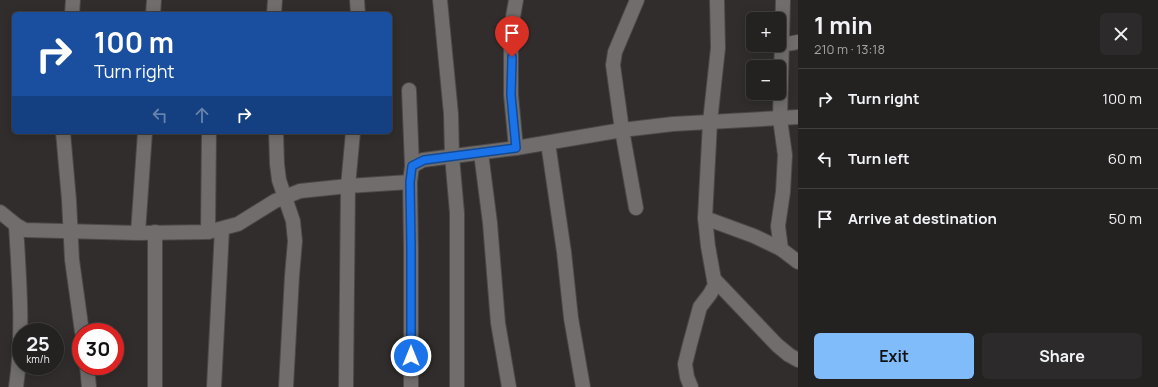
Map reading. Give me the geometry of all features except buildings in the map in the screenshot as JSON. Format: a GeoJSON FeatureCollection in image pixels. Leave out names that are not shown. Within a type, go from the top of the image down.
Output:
{"type":"FeatureCollection","features":[{"type":"Feature","properties":{"kind":"street"},"geometry":{"type":"LineString","coordinates":[[72,12],[73,0]]}},
{"type":"Feature","properties":{"kind":"street"},"geometry":{"type":"LineString","coordinates":[[153,12],[154,0]]}},
{"type":"Feature","properties":{"kind":"street"},"geometry":{"type":"LineString","coordinates":[[274,12],[275,0]]}},
{"type":"Feature","properties":{"kind":"street"},"geometry":{"type":"LineString","coordinates":[[357,0],[358,12]]}},
{"type":"Feature","properties":{"kind":"street"},"geometry":{"type":"LineString","coordinates":[[440,0],[451,114],[452,156],[457,213],[457,387]]}},
{"type":"Feature","properties":{"kind":"street"},"geometry":{"type":"LineString","coordinates":[[516,0],[511,28],[511,95],[516,148]]}},
{"type":"Feature","properties":{"kind":"street"},"geometry":{"type":"LineString","coordinates":[[636,208],[622,130],[613,65],[615,52],[637,0]]}},
{"type":"Feature","properties":{"kind":"street"},"geometry":{"type":"LineString","coordinates":[[691,387],[687,377],[685,364],[700,307],[710,294],[714,285],[705,218],[710,122],[718,48],[717,0]]}},
{"type":"Feature","properties":{"kind":"street"},"geometry":{"type":"LineString","coordinates":[[783,0],[783,12]]}},
{"type":"Feature","properties":{"kind":"street"},"geometry":{"type":"LineString","coordinates":[[786,44],[798,42]]}},
{"type":"Feature","properties":{"kind":"street"},"geometry":{"type":"LineString","coordinates":[[781,249],[778,226],[783,192],[785,155],[780,119],[782,52]]}},
{"type":"Feature","properties":{"kind":"street"},"geometry":{"type":"LineString","coordinates":[[409,90],[412,166],[410,182],[410,387]]}},
{"type":"Feature","properties":{"kind":"street"},"geometry":{"type":"LineString","coordinates":[[412,166],[424,160],[516,148],[622,130],[673,124],[798,117]]}},
{"type":"Feature","properties":{"kind":"street"},"geometry":{"type":"LineString","coordinates":[[63,134],[72,260],[81,323]]}},
{"type":"Feature","properties":{"kind":"street"},"geometry":{"type":"LineString","coordinates":[[138,233],[145,134]]}},
{"type":"Feature","properties":{"kind":"street"},"geometry":{"type":"LineString","coordinates":[[208,232],[209,134]]}},
{"type":"Feature","properties":{"kind":"street"},"geometry":{"type":"LineString","coordinates":[[276,134],[279,180],[293,221],[295,241],[286,387]]}},
{"type":"Feature","properties":{"kind":"street"},"geometry":{"type":"LineString","coordinates":[[346,387],[348,186],[353,134]]}},
{"type":"Feature","properties":{"kind":"street"},"geometry":{"type":"LineString","coordinates":[[548,143],[564,252],[571,318],[583,387]]}},
{"type":"Feature","properties":{"kind":"street"},"geometry":{"type":"LineString","coordinates":[[481,153],[490,223],[498,323],[509,387]]}},
{"type":"Feature","properties":{"kind":"street"},"geometry":{"type":"LineString","coordinates":[[0,212],[16,225],[25,230],[138,233],[208,232],[238,224],[284,196],[300,191],[410,182]]}},
{"type":"Feature","properties":{"kind":"street"},"geometry":{"type":"LineString","coordinates":[[705,218],[754,236],[781,249],[798,262]]}},
{"type":"Feature","properties":{"kind":"street"},"geometry":{"type":"LineString","coordinates":[[16,225],[21,314],[16,387]]}},
{"type":"Feature","properties":{"kind":"street"},"geometry":{"type":"LineString","coordinates":[[214,387],[222,229]]}},
{"type":"Feature","properties":{"kind":"street"},"geometry":{"type":"LineString","coordinates":[[155,232],[155,387]]}},
{"type":"Feature","properties":{"kind":"street"},"geometry":{"type":"LineString","coordinates":[[714,279],[777,345],[798,360]]}},
{"type":"Feature","properties":{"kind":"street"},"geometry":{"type":"LineString","coordinates":[[88,375],[89,387]]}},
{"type":"Feature","properties":{"kind":"route"},"geometry":{"type":"LineString","coordinates":[[411,356],[410,182],[412,166],[424,160],[516,148],[511,95],[512,57]]}}]}
